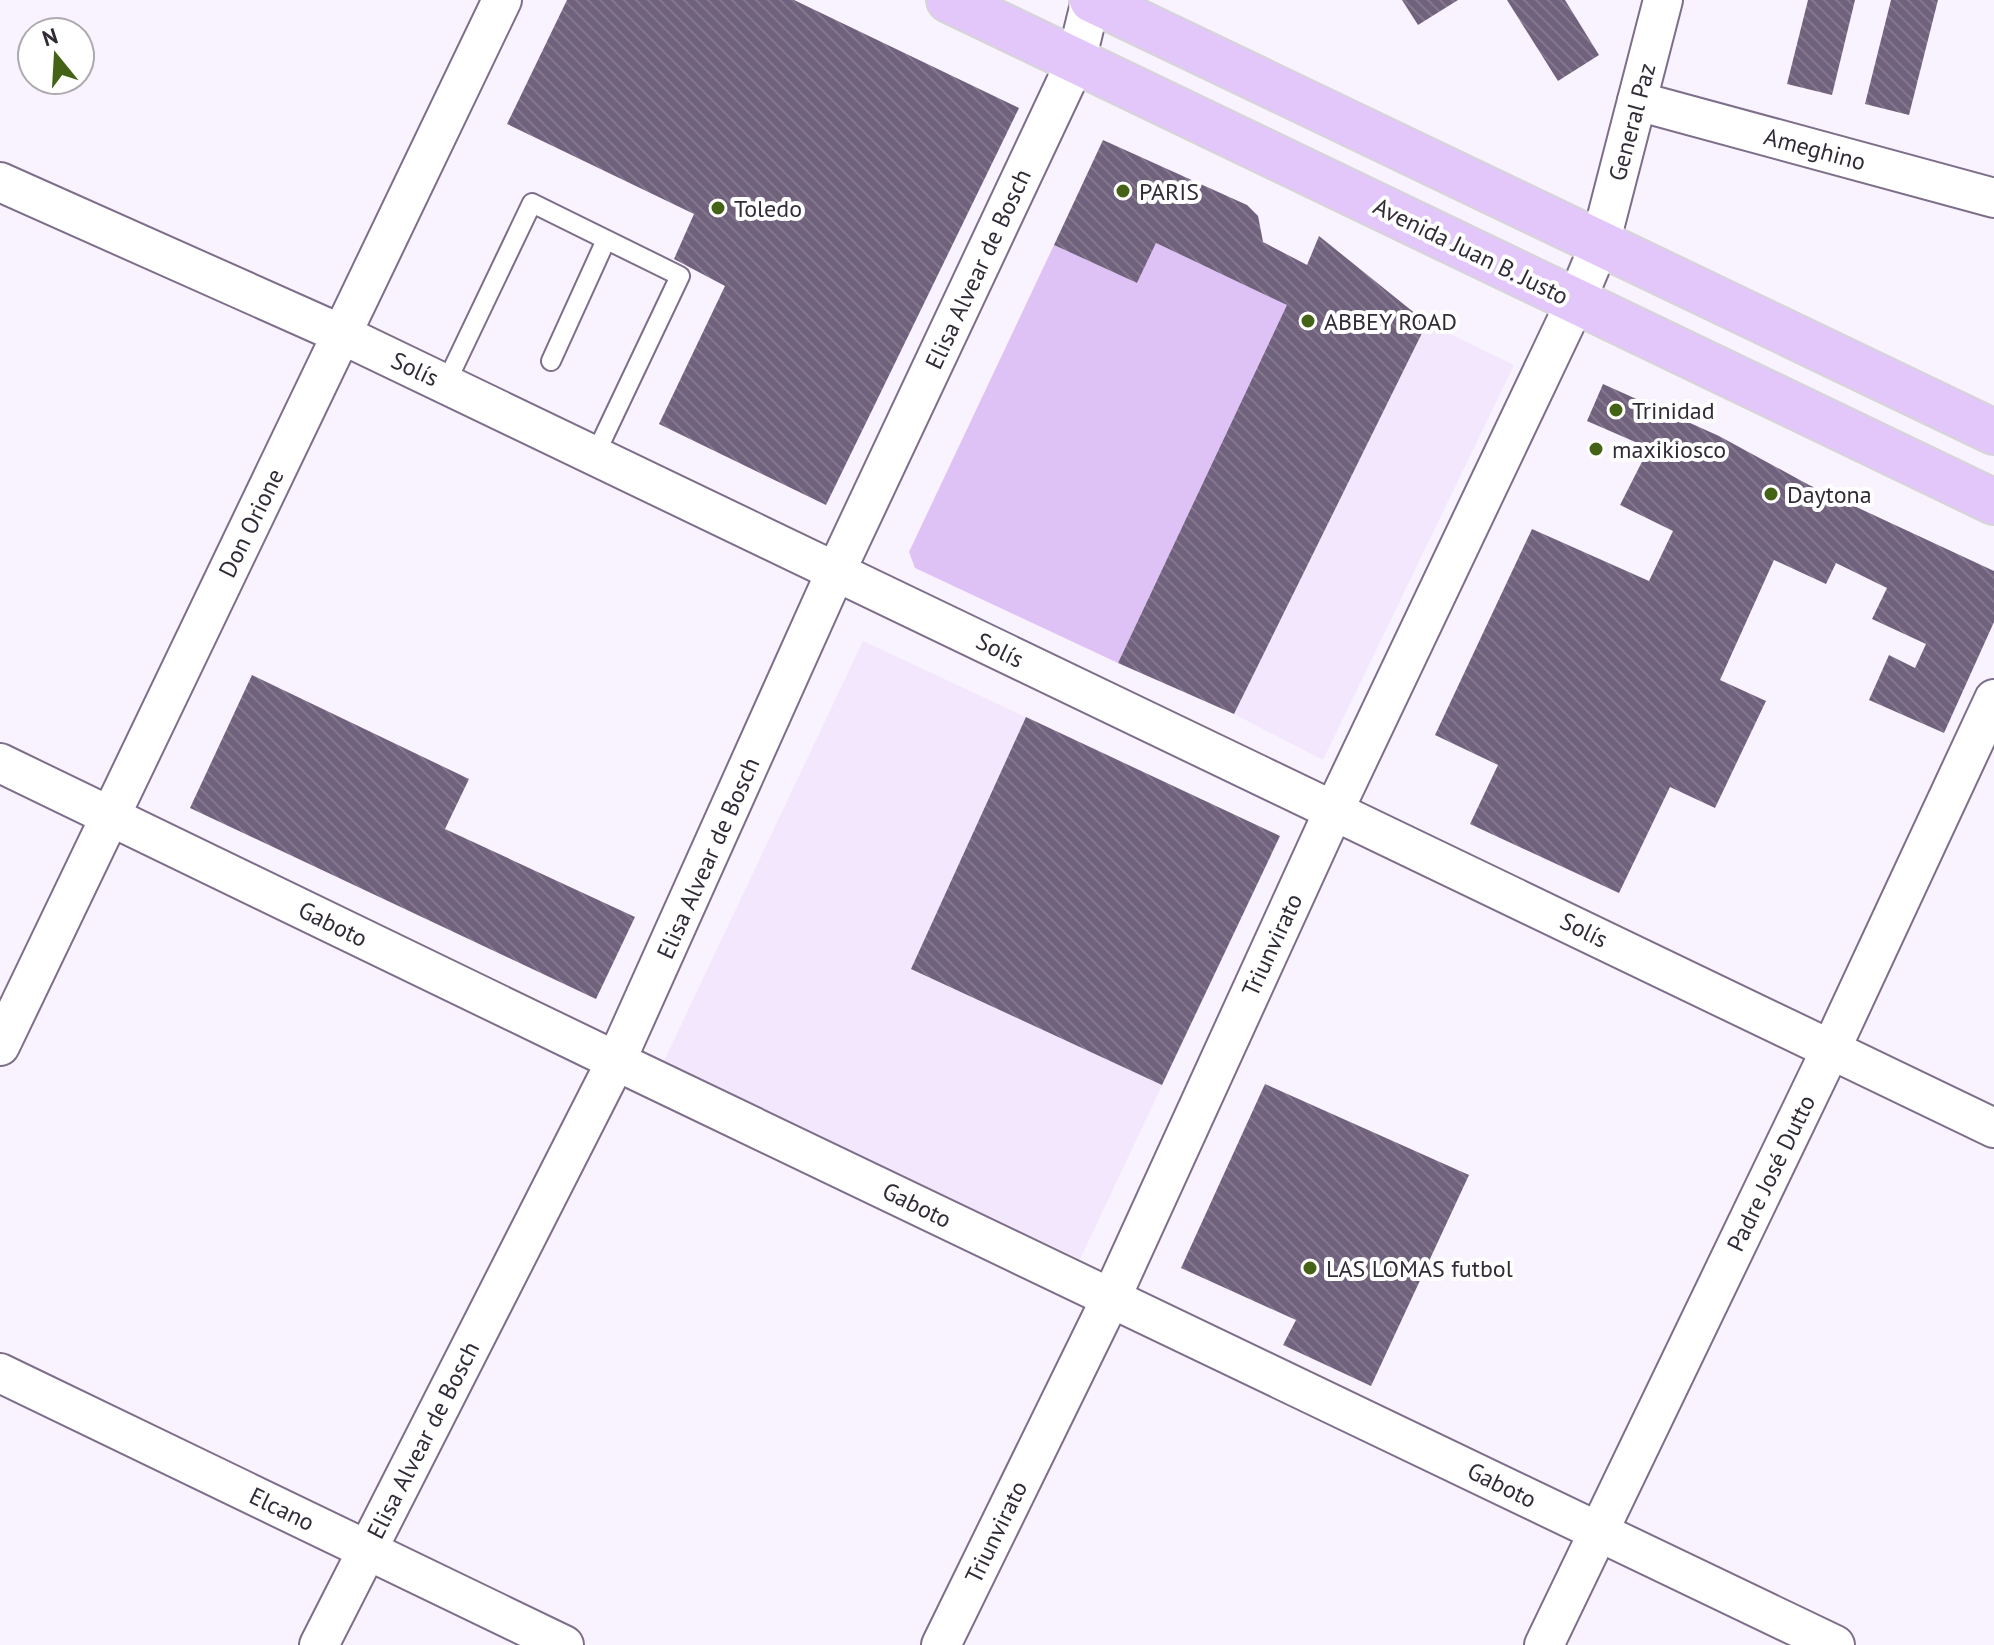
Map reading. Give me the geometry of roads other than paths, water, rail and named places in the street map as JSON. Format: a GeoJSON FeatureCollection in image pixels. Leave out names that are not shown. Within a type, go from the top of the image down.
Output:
{"type":"FeatureCollection","features":[{"type":"Feature","properties":{"kind":"main road","name":"Avenida Juan B. Justo"},"geometry":{"type":"LineString","coordinates":[[949,0],[1994,502]]}},
{"type":"Feature","properties":{"kind":"main road"},"geometry":{"type":"LineString","coordinates":[[1092,0],[1994,432]]}},
{"type":"Feature","properties":{"kind":"street","name":"Don Orione"},"geometry":{"type":"LineString","coordinates":[[0,1046],[502,0]]}},
{"type":"Feature","properties":{"kind":"street","name":"Elisa Alvear de Bosch"},"geometry":{"type":"LineString","coordinates":[[319,1645],[616,1061],[836,571],[1076,61],[1092,0]]}},
{"type":"Feature","properties":{"kind":"street","name":"General Paz"},"geometry":{"type":"LineString","coordinates":[[1600,244],[1663,0]]}},
{"type":"Feature","properties":{"kind":"street","name":"Ameghino"},"geometry":{"type":"LineString","coordinates":[[1637,101],[1994,198]]}},
{"type":"Feature","properties":{"kind":"street","name":"Solís"},"geometry":{"type":"LineString","coordinates":[[0,182],[446,383],[1994,1128]]}},
{"type":"Feature","properties":{"kind":"street","name":"Triunvirato"},"geometry":{"type":"LineString","coordinates":[[941,1645],[1111,1298],[1334,810],[1576,301],[1600,244]]}},
{"type":"Feature","properties":{"kind":"street","name":"Padre José Dutto"},"geometry":{"type":"LineString","coordinates":[[1544,1645],[1831,1049],[1994,699]]}},
{"type":"Feature","properties":{"kind":"street","name":"Gaboto"},"geometry":{"type":"LineString","coordinates":[[0,763],[1835,1645]]}},
{"type":"Feature","properties":{"kind":"street","name":"Elcano"},"geometry":{"type":"LineString","coordinates":[[0,1373],[564,1645]]}},
{"type":"Feature","properties":{"kind":"lane"},"geometry":{"type":"LineString","coordinates":[[446,383],[532,203],[680,276],[595,455]]}},
{"type":"Feature","properties":{"kind":"lane"},"geometry":{"type":"LineString","coordinates":[[551,361],[606,240]]}},
{"type":"Feature","properties":{"kind":"place","name":"PARIS"},"geometry":{"type":"Point","coordinates":[1123,191]}},
{"type":"Feature","properties":{"kind":"place","name":"Toledo"},"geometry":{"type":"Point","coordinates":[718,208]}},
{"type":"Feature","properties":{"kind":"place","name":"ABBEY ROAD"},"geometry":{"type":"Point","coordinates":[1308,321]}},
{"type":"Feature","properties":{"kind":"place","name":"Trinidad"},"geometry":{"type":"Point","coordinates":[1616,410]}},
{"type":"Feature","properties":{"kind":"place","name":"maxikiosco"},"geometry":{"type":"Point","coordinates":[1596,449]}},
{"type":"Feature","properties":{"kind":"place","name":"Daytona"},"geometry":{"type":"Point","coordinates":[1771,494]}},
{"type":"Feature","properties":{"kind":"place","name":"LAS LOMAS futbol"},"geometry":{"type":"Point","coordinates":[1310,1268]}}]}
